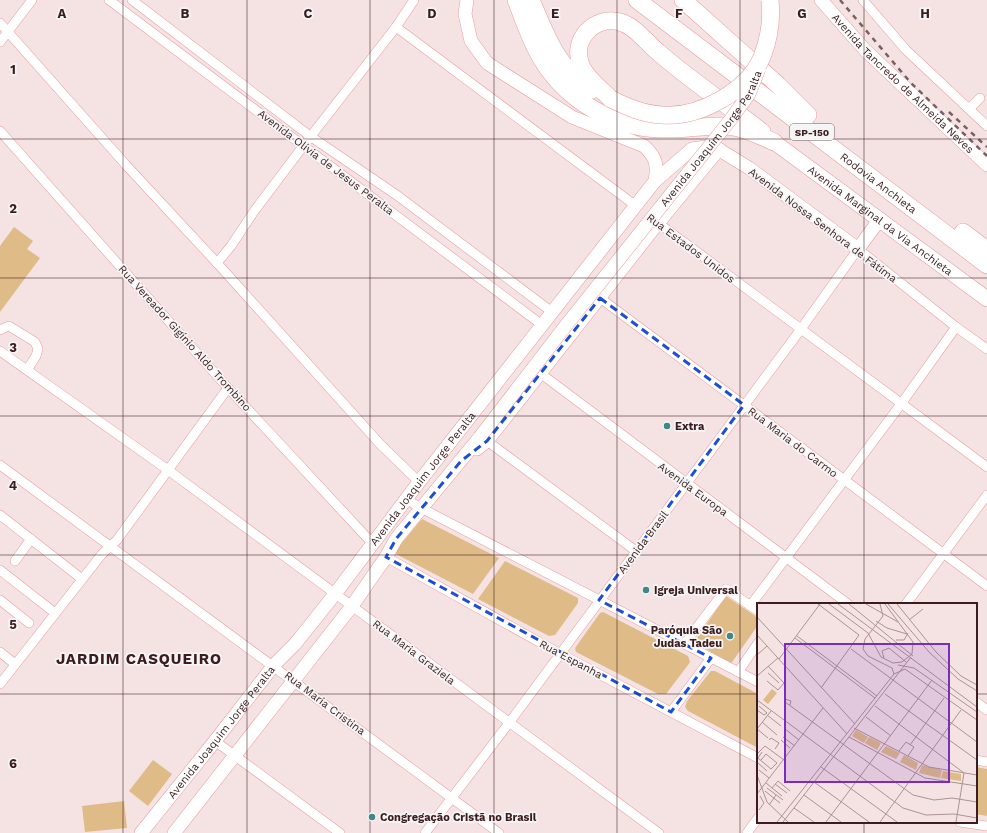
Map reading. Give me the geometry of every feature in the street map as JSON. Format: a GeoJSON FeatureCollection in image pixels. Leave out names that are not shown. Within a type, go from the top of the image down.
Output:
{"type":"FeatureCollection","features":[{"type":"Feature","properties":{"kind":"highway"},"geometry":{"type":"LineString","coordinates":[[516,0],[534,44],[550,72],[572,95],[599,113],[624,123],[645,128],[672,129],[727,126],[758,134],[774,142]]}},
{"type":"Feature","properties":{"kind":"highway","name":"Rodovia Anchieta"},"geometry":{"type":"LineString","coordinates":[[637,0],[987,265]]}},
{"type":"Feature","properties":{"kind":"highway","name":"Rodovia Anchieta"},"geometry":{"type":"LineString","coordinates":[[656,0],[987,250]]}},
{"type":"Feature","properties":{"kind":"highway"},"geometry":{"type":"LineString","coordinates":[[683,0],[778,85],[808,115]]}},
{"type":"Feature","properties":{"kind":"highway"},"geometry":{"type":"LineString","coordinates":[[532,2],[551,47],[560,62],[578,81],[627,107],[645,113],[664,115],[683,114],[702,110],[719,102],[748,77],[762,58],[770,25],[770,0]]}},
{"type":"Feature","properties":{"kind":"highway"},"geometry":{"type":"LineString","coordinates":[[610,99],[586,75],[581,66],[579,47],[581,39],[586,31],[592,26],[610,21],[621,22],[639,34],[658,53],[774,142]]}},
{"type":"Feature","properties":{"kind":"main road","name":"Avenida Marginal da Via Anchieta"},"geometry":{"type":"LineString","coordinates":[[774,142],[987,299]]}},
{"type":"Feature","properties":{"kind":"street"},"geometry":{"type":"LineString","coordinates":[[0,42],[32,0]]}},
{"type":"Feature","properties":{"kind":"street","name":"Avenida Olívia de Jesus Peralta"},"geometry":{"type":"LineString","coordinates":[[109,0],[542,325]]}},
{"type":"Feature","properties":{"kind":"street","name":"Avenida Olívia de Jesus Peralta"},"geometry":{"type":"LineString","coordinates":[[132,0],[310,136],[443,230],[552,312]]}},
{"type":"Feature","properties":{"kind":"street"},"geometry":{"type":"LineString","coordinates":[[216,262],[231,246],[255,210],[310,136],[396,28],[414,0]]}},
{"type":"Feature","properties":{"kind":"street","name":"Avenida Joaquim Jorge Peralta"},"geometry":{"type":"LineString","coordinates":[[141,833],[274,665],[295,644],[335,594],[419,482],[655,181],[656,162],[653,154],[644,146],[572,117],[487,63],[471,40],[465,14],[467,0]]}},
{"type":"Feature","properties":{"kind":"street","name":"Avenida Tancredo de Almeida Neves"},"geometry":{"type":"LineString","coordinates":[[821,0],[865,50],[987,164]]}},
{"type":"Feature","properties":{"kind":"street"},"geometry":{"type":"LineString","coordinates":[[864,0],[906,50],[987,126]]}},
{"type":"Feature","properties":{"kind":"street"},"geometry":{"type":"LineString","coordinates":[[0,23],[126,165],[216,262],[380,444],[419,482]]}},
{"type":"Feature","properties":{"kind":"street","name":"Rua Estados Unidos"},"geometry":{"type":"LineString","coordinates":[[396,28],[987,467]]}},
{"type":"Feature","properties":{"kind":"street","name":"Avenida Joaquim Jorge Peralta"},"geometry":{"type":"LineString","coordinates":[[483,439],[564,328],[731,119],[749,94],[759,71],[762,58]]}},
{"type":"Feature","properties":{"kind":"street"},"geometry":{"type":"LineString","coordinates":[[969,109],[980,98]]}},
{"type":"Feature","properties":{"kind":"street","name":"Rua Vereador Gigínio Aldo Trombino"},"geometry":{"type":"LineString","coordinates":[[0,131],[228,388],[372,543]]}},
{"type":"Feature","properties":{"kind":"street","name":"Avenida Nossa Senhora de Fátima"},"geometry":{"type":"LineString","coordinates":[[655,181],[692,149],[706,146],[719,149],[749,168],[858,249],[956,327],[987,349]]}},
{"type":"Feature","properties":{"kind":"street","name":"Avenida Joaquim Jorge Peralta"},"geometry":{"type":"LineString","coordinates":[[175,833],[352,606],[386,557],[396,538],[461,461],[483,439],[540,373],[658,223],[719,149]]}},
{"type":"Feature","properties":{"kind":"street"},"geometry":{"type":"LineString","coordinates":[[858,249],[880,219]]}},
{"type":"Feature","properties":{"kind":"street"},"geometry":{"type":"LineString","coordinates":[[432,242],[443,230]]}},
{"type":"Feature","properties":{"kind":"street","name":"Avenida Brasil"},"geometry":{"type":"LineString","coordinates":[[425,833],[509,723],[559,653],[801,329],[858,249]]}},
{"type":"Feature","properties":{"kind":"street","name":"Rua Maria do Carmo"},"geometry":{"type":"LineString","coordinates":[[600,298],[987,586]]}},
{"type":"Feature","properties":{"kind":"street"},"geometry":{"type":"LineString","coordinates":[[0,330],[9,326],[35,342],[38,349],[36,356],[27,370]]}},
{"type":"Feature","properties":{"kind":"street"},"geometry":{"type":"LineString","coordinates":[[750,606],[901,404],[956,327]]}},
{"type":"Feature","properties":{"kind":"street","name":"Rua Maria Graziela"},"geometry":{"type":"LineString","coordinates":[[0,351],[168,470],[659,833]]}},
{"type":"Feature","properties":{"kind":"street","name":"Avenida Europa"},"geometry":{"type":"LineString","coordinates":[[540,373],[686,484],[786,556],[847,603]]}},
{"type":"Feature","properties":{"kind":"street"},"geometry":{"type":"LineString","coordinates":[[0,684],[102,554],[118,540],[228,388]]}},
{"type":"Feature","properties":{"kind":"street"},"geometry":{"type":"LineString","coordinates":[[483,439],[636,551]]}},
{"type":"Feature","properties":{"kind":"street","name":"Rua Maria Cristina"},"geometry":{"type":"LineString","coordinates":[[0,465],[274,665],[499,833]]}},
{"type":"Feature","properties":{"kind":"street"},"geometry":{"type":"LineString","coordinates":[[907,603],[987,495]]}},
{"type":"Feature","properties":{"kind":"street"},"geometry":{"type":"LineString","coordinates":[[406,499],[757,682]]}},
{"type":"Feature","properties":{"kind":"street"},"geometry":{"type":"LineString","coordinates":[[0,515],[82,579]]}},
{"type":"Feature","properties":{"kind":"street"},"geometry":{"type":"LineString","coordinates":[[15,561],[32,539]]}},
{"type":"Feature","properties":{"kind":"street","name":"Rua Espanha"},"geometry":{"type":"LineString","coordinates":[[386,557],[559,653],[757,757]]}},
{"type":"Feature","properties":{"kind":"street"},"geometry":{"type":"LineString","coordinates":[[2,575],[56,613]]}},
{"type":"Feature","properties":{"kind":"street"},"geometry":{"type":"LineString","coordinates":[[685,644],[726,589],[757,610]]}},
{"type":"Feature","properties":{"kind":"street"},"geometry":{"type":"LineString","coordinates":[[0,600],[29,623]]}},
{"type":"Feature","properties":{"kind":"street"},"geometry":{"type":"LineString","coordinates":[[738,672],[757,644]]}},
{"type":"Feature","properties":{"kind":"street"},"geometry":{"type":"LineString","coordinates":[[0,652],[15,664]]}},
{"type":"Feature","properties":{"kind":"street"},"geometry":{"type":"LineString","coordinates":[[671,712],[710,658]]}},
{"type":"Feature","properties":{"kind":"street"},"geometry":{"type":"LineString","coordinates":[[977,703],[987,710]]}},
{"type":"Feature","properties":{"kind":"street"},"geometry":{"type":"LineString","coordinates":[[215,741],[340,833]]}},
{"type":"Feature","properties":{"kind":"street"},"geometry":{"type":"LineString","coordinates":[[977,760],[987,762]]}},
{"type":"Feature","properties":{"kind":"street"},"geometry":{"type":"LineString","coordinates":[[747,833],[757,819]]}},
{"type":"Feature","properties":{"kind":"street"},"geometry":{"type":"LineString","coordinates":[[967,823],[987,826]]}},
{"type":"Feature","properties":{"kind":"highlighted area"},"geometry":{"type":"Polygon","coordinates":[[[600,298],[744,405],[599,600],[711,658],[671,712],[386,557],[396,539],[461,461],[487,441],[600,298]]]}},
{"type":"Feature","properties":{"kind":"shaded area"},"geometry":{"type":"Polygon","coordinates":[[[14,227],[33,241],[27,249],[40,258],[0,312],[0,246],[14,227]]]}},
{"type":"Feature","properties":{"kind":"shaded area"},"geometry":{"type":"Polygon","coordinates":[[[422,519],[499,558],[473,594],[396,554],[396,550],[422,519]]]}},
{"type":"Feature","properties":{"kind":"shaded area"},"geometry":{"type":"Polygon","coordinates":[[[505,561],[578,598],[578,603],[555,635],[549,636],[478,599],[505,561]]]}},
{"type":"Feature","properties":{"kind":"shaded area"},"geometry":{"type":"Polygon","coordinates":[[[726,596],[757,617],[757,626],[730,665],[695,641],[726,596]]]}},
{"type":"Feature","properties":{"kind":"shaded area"},"geometry":{"type":"Polygon","coordinates":[[[603,612],[688,656],[690,662],[666,694],[658,694],[576,652],[575,648],[600,613],[603,612]]]}},
{"type":"Feature","properties":{"kind":"shaded area"},"geometry":{"type":"Polygon","coordinates":[[[711,671],[715,671],[757,693],[757,747],[688,711],[685,707],[687,701],[711,671]]]}},
{"type":"Feature","properties":{"kind":"shaded area"},"geometry":{"type":"Polygon","coordinates":[[[153,760],[172,774],[148,806],[129,791],[153,760]]]}},
{"type":"Feature","properties":{"kind":"shaded area"},"geometry":{"type":"Polygon","coordinates":[[[977,767],[987,769],[987,816],[977,814],[977,767]]]}},
{"type":"Feature","properties":{"kind":"shaded area"},"geometry":{"type":"Polygon","coordinates":[[[124,801],[127,828],[85,832],[82,806],[124,801]]]}},
{"type":"Feature","properties":{"kind":"railway"},"geometry":{"type":"LineString","coordinates":[[840,0],[911,83],[987,156]]}},
{"type":"Feature","properties":{"kind":"railway"},"geometry":{"type":"LineString","coordinates":[[949,112],[987,147]]}},
{"type":"Feature","properties":{"kind":"place","name":"Extra"},"geometry":{"type":"Point","coordinates":[667,426]}},
{"type":"Feature","properties":{"kind":"place","name":"Igreja Universal"},"geometry":{"type":"Point","coordinates":[646,590]}},
{"type":"Feature","properties":{"kind":"place","name":"Paróquia São Judas Tadeu"},"geometry":{"type":"Point","coordinates":[730,636]}},
{"type":"Feature","properties":{"kind":"place","name":"Congregação Cristã no Brasil"},"geometry":{"type":"Point","coordinates":[372,817]}},
{"type":"Feature","properties":{"kind":"district","name":"JARDIM CASQUEIRO"},"geometry":{"type":"Point","coordinates":[139,659]}}]}
